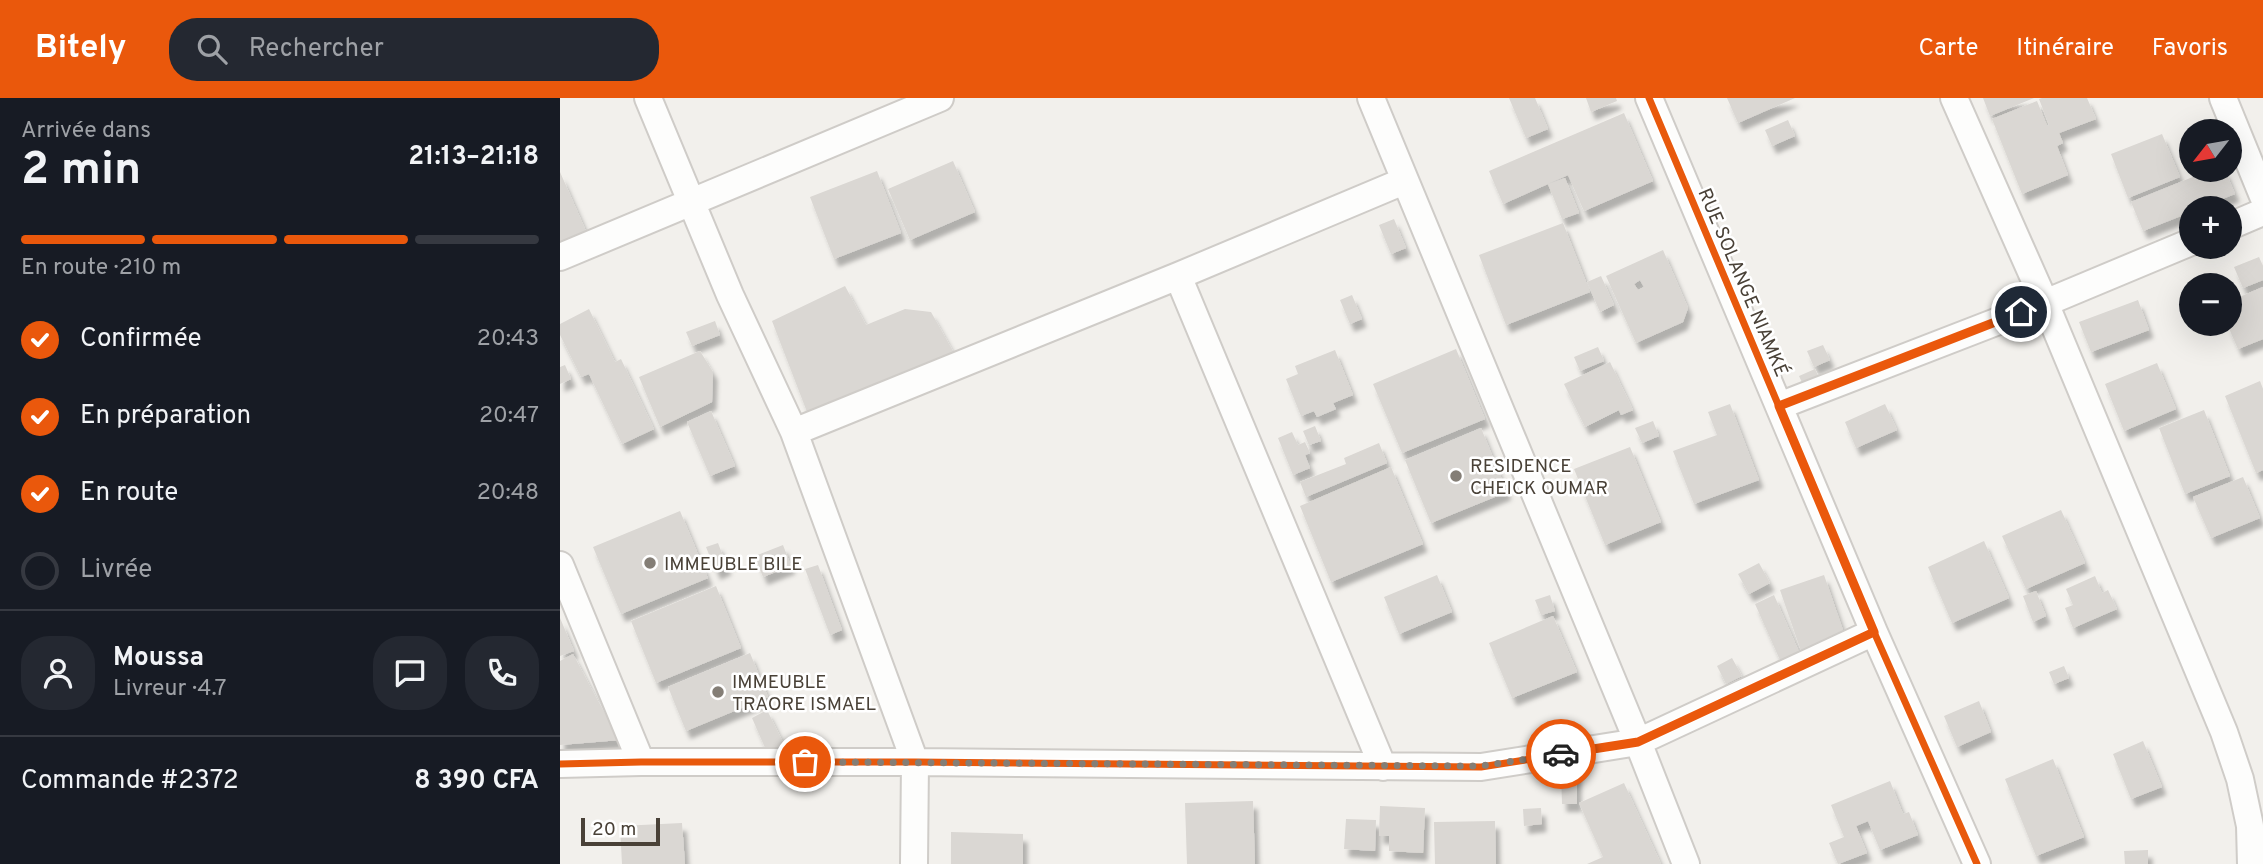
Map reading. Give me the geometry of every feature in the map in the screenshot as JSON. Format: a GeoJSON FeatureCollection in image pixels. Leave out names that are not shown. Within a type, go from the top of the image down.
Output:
{"type":"FeatureCollection","features":[{"type":"Feature","properties":{"kind":"street"},"geometry":{"type":"LineString","coordinates":[[648,98],[730,295],[793,432],[915,762],[914,864]]}},
{"type":"Feature","properties":{"kind":"street"},"geometry":{"type":"LineString","coordinates":[[560,257],[940,98]]}},
{"type":"Feature","properties":{"kind":"street"},"geometry":{"type":"LineString","coordinates":[[1371,98],[1686,864]]}},
{"type":"Feature","properties":{"kind":"street","name":"RUE SOLANGE NIAMKÉ"},"geometry":{"type":"LineString","coordinates":[[1649,98],[1874,632],[1977,864]]}},
{"type":"Feature","properties":{"kind":"street"},"geometry":{"type":"LineString","coordinates":[[1954,98],[2045,303],[2224,732],[2240,779],[2250,826],[2250,864]]}},
{"type":"Feature","properties":{"kind":"street"},"geometry":{"type":"LineString","coordinates":[[2223,98],[2263,196]]}},
{"type":"Feature","properties":{"kind":"street"},"geometry":{"type":"LineString","coordinates":[[793,432],[1404,181]]}},
{"type":"Feature","properties":{"kind":"street"},"geometry":{"type":"LineString","coordinates":[[2242,221],[2263,212]]}},
{"type":"Feature","properties":{"kind":"street"},"geometry":{"type":"LineString","coordinates":[[1779,406],[2045,303],[2179,247]]}},
{"type":"Feature","properties":{"kind":"street"},"geometry":{"type":"LineString","coordinates":[[1178,276],[1382,767]]}},
{"type":"Feature","properties":{"kind":"street"},"geometry":{"type":"LineString","coordinates":[[560,565],[641,762]]}},
{"type":"Feature","properties":{"kind":"street"},"geometry":{"type":"LineString","coordinates":[[560,764],[915,762],[1481,766],[1638,742],[1874,632]]}},
{"type":"Feature","properties":{"kind":"building"},"geometry":{"type":"Polygon","coordinates":[[[1509,98],[1535,98],[1548,129],[1526,138],[1509,98]]]}},
{"type":"Feature","properties":{"kind":"building"},"geometry":{"type":"Polygon","coordinates":[[[1586,98],[1616,98],[1617,101],[1591,112],[1586,98]]]}},
{"type":"Feature","properties":{"kind":"building"},"geometry":{"type":"Polygon","coordinates":[[[1727,98],[1795,98],[1738,123],[1727,98]]]}},
{"type":"Feature","properties":{"kind":"building"},"geometry":{"type":"Polygon","coordinates":[[[1983,98],[2034,98],[1990,116],[1983,98]]]}},
{"type":"Feature","properties":{"kind":"building"},"geometry":{"type":"Polygon","coordinates":[[[2087,98],[2096,119],[2059,133],[2063,143],[2057,146],[2068,175],[2022,194],[1992,119],[2037,101],[2047,126],[2049,125],[2039,99],[2087,98]]]}},
{"type":"Feature","properties":{"kind":"building"},"geometry":{"type":"Polygon","coordinates":[[[1624,113],[1653,181],[1584,211],[1568,175],[1503,204],[1489,171],[1624,113]]]}},
{"type":"Feature","properties":{"kind":"building"},"geometry":{"type":"Polygon","coordinates":[[[1788,120],[1795,136],[1772,146],[1765,130],[1788,120]]]}},
{"type":"Feature","properties":{"kind":"building"},"geometry":{"type":"Polygon","coordinates":[[[2162,134],[2179,177],[2128,198],[2111,154],[2162,134]]]}},
{"type":"Feature","properties":{"kind":"building"},"geometry":{"type":"Polygon","coordinates":[[[953,161],[975,212],[910,240],[888,189],[953,161]]]}},
{"type":"Feature","properties":{"kind":"building"},"geometry":{"type":"Polygon","coordinates":[[[877,171],[901,233],[834,259],[810,197],[877,171]]]}},
{"type":"Feature","properties":{"kind":"building"},"geometry":{"type":"Polygon","coordinates":[[[560,172],[589,238],[560,250],[560,172]]]}},
{"type":"Feature","properties":{"kind":"building"},"geometry":{"type":"Polygon","coordinates":[[[1565,178],[1579,213],[1562,219],[1548,184],[1565,178]]]}},
{"type":"Feature","properties":{"kind":"building"},"geometry":{"type":"Polygon","coordinates":[[[2180,182],[2230,182],[2235,194],[2179,196],[2179,217],[2143,231],[2131,202],[2180,182]]]}},
{"type":"Feature","properties":{"kind":"building"},"geometry":{"type":"Polygon","coordinates":[[[1394,219],[1406,248],[1391,254],[1379,225],[1394,219]]]}},
{"type":"Feature","properties":{"kind":"building"},"geometry":{"type":"Polygon","coordinates":[[[1563,223],[1590,292],[1506,325],[1479,255],[1563,223]]]}},
{"type":"Feature","properties":{"kind":"building"},"geometry":{"type":"Polygon","coordinates":[[[1663,250],[1688,308],[1683,322],[1636,343],[1606,276],[1663,250]],[[1640,280],[1634,284],[1638,290],[1644,287],[1640,280]]]}},
{"type":"Feature","properties":{"kind":"building"},"geometry":{"type":"Polygon","coordinates":[[[2259,257],[2263,266],[2263,280],[2243,288],[2242,273],[2237,273],[2234,267],[2259,257]]]}},
{"type":"Feature","properties":{"kind":"building"},"geometry":{"type":"Polygon","coordinates":[[[1601,276],[1614,305],[1600,312],[1587,282],[1601,276]]]}},
{"type":"Feature","properties":{"kind":"building"},"geometry":{"type":"Polygon","coordinates":[[[845,286],[866,325],[905,309],[931,312],[958,360],[809,417],[772,321],[845,286]]]}},
{"type":"Feature","properties":{"kind":"building"},"geometry":{"type":"Polygon","coordinates":[[[2263,287],[2263,339],[2238,349],[2232,336],[2242,336],[2242,296],[2263,287]]]}},
{"type":"Feature","properties":{"kind":"building"},"geometry":{"type":"Polygon","coordinates":[[[1352,295],[1362,319],[1350,324],[1340,300],[1352,295]]]}},
{"type":"Feature","properties":{"kind":"building"},"geometry":{"type":"Polygon","coordinates":[[[2138,300],[2149,330],[2091,352],[2079,322],[2138,300]]]}},
{"type":"Feature","properties":{"kind":"building"},"geometry":{"type":"Polygon","coordinates":[[[589,309],[615,362],[621,359],[654,429],[622,444],[589,374],[581,377],[560,335],[560,324],[589,309]]]}},
{"type":"Feature","properties":{"kind":"building"},"geometry":{"type":"Polygon","coordinates":[[[715,321],[720,335],[692,346],[686,332],[715,321]]]}},
{"type":"Feature","properties":{"kind":"building"},"geometry":{"type":"Polygon","coordinates":[[[1823,345],[1830,360],[1814,367],[1807,351],[1823,345]]]}},
{"type":"Feature","properties":{"kind":"building"},"geometry":{"type":"Polygon","coordinates":[[[1598,347],[1604,361],[1580,371],[1574,357],[1598,347]]]}},
{"type":"Feature","properties":{"kind":"building"},"geometry":{"type":"Polygon","coordinates":[[[1456,349],[1485,419],[1402,453],[1373,384],[1456,349]]]}},
{"type":"Feature","properties":{"kind":"building"},"geometry":{"type":"Polygon","coordinates":[[[1335,350],[1353,395],[1333,403],[1336,409],[1317,417],[1314,411],[1301,416],[1286,379],[1298,374],[1295,366],[1335,350]]]}},
{"type":"Feature","properties":{"kind":"building"},"geometry":{"type":"Polygon","coordinates":[[[700,351],[713,372],[712,402],[660,427],[639,377],[700,351]]]}},
{"type":"Feature","properties":{"kind":"building"},"geometry":{"type":"Polygon","coordinates":[[[1610,362],[1633,410],[1621,415],[1619,410],[1585,427],[1564,384],[1610,362]]]}},
{"type":"Feature","properties":{"kind":"building"},"geometry":{"type":"Polygon","coordinates":[[[2157,363],[2176,409],[2124,431],[2105,384],[2157,363]]]}},
{"type":"Feature","properties":{"kind":"building"},"geometry":{"type":"Polygon","coordinates":[[[565,365],[571,379],[560,384],[560,367],[565,365]]]}},
{"type":"Feature","properties":{"kind":"building"},"geometry":{"type":"Polygon","coordinates":[[[1815,369],[1822,384],[1806,391],[1799,376],[1815,369]]]}},
{"type":"Feature","properties":{"kind":"building"},"geometry":{"type":"Polygon","coordinates":[[[2260,381],[2263,389],[2263,470],[2256,473],[2225,396],[2260,381]]]}},
{"type":"Feature","properties":{"kind":"building"},"geometry":{"type":"Polygon","coordinates":[[[1730,404],[1759,480],[1694,504],[1673,451],[1717,435],[1708,412],[1730,404]]]}},
{"type":"Feature","properties":{"kind":"building"},"geometry":{"type":"Polygon","coordinates":[[[1885,404],[1897,430],[1856,448],[1845,422],[1885,404]]]}},
{"type":"Feature","properties":{"kind":"building"},"geometry":{"type":"Polygon","coordinates":[[[2204,410],[2230,476],[2185,494],[2159,428],[2204,410]]]}},
{"type":"Feature","properties":{"kind":"building"},"geometry":{"type":"Polygon","coordinates":[[[711,411],[735,466],[710,476],[687,422],[711,411]]]}},
{"type":"Feature","properties":{"kind":"building"},"geometry":{"type":"Polygon","coordinates":[[[1653,421],[1659,436],[1642,443],[1635,428],[1653,421]]]}},
{"type":"Feature","properties":{"kind":"building"},"geometry":{"type":"Polygon","coordinates":[[[1315,426],[1321,441],[1309,445],[1303,431],[1315,426]]]}},
{"type":"Feature","properties":{"kind":"building","name":"RESIDENCE CHEICK OUMAR"},"geometry":{"type":"Polygon","coordinates":[[[1481,428],[1507,492],[1431,523],[1405,460],[1481,428]]]}},
{"type":"Feature","properties":{"kind":"building"},"geometry":{"type":"Polygon","coordinates":[[[1292,432],[1298,445],[1305,442],[1310,453],[1305,455],[1310,468],[1293,475],[1278,438],[1292,432]]]}},
{"type":"Feature","properties":{"kind":"building"},"geometry":{"type":"Polygon","coordinates":[[[1379,443],[1387,463],[1306,497],[1300,482],[1346,464],[1344,458],[1379,443]]]}},
{"type":"Feature","properties":{"kind":"building"},"geometry":{"type":"Polygon","coordinates":[[[1630,447],[1661,522],[1605,545],[1574,469],[1630,447]]]}},
{"type":"Feature","properties":{"kind":"building"},"geometry":{"type":"Polygon","coordinates":[[[1391,467],[1423,544],[1331,582],[1300,506],[1391,467]]]}},
{"type":"Feature","properties":{"kind":"building"},"geometry":{"type":"Polygon","coordinates":[[[2243,477],[2260,518],[2211,538],[2193,497],[2243,477]]]}},
{"type":"Feature","properties":{"kind":"building"},"geometry":{"type":"Polygon","coordinates":[[[2061,510],[2085,563],[2026,589],[2002,536],[2061,510]]]}},
{"type":"Feature","properties":{"kind":"building","name":"IMMEUBLE BILE"},"geometry":{"type":"Polygon","coordinates":[[[680,511],[708,578],[621,614],[593,547],[680,511]]]}},
{"type":"Feature","properties":{"kind":"building"},"geometry":{"type":"Polygon","coordinates":[[[1984,541],[2009,598],[1952,623],[1928,567],[1984,541]]]}},
{"type":"Feature","properties":{"kind":"building"},"geometry":{"type":"Polygon","coordinates":[[[718,543],[727,567],[716,572],[706,547],[718,543]]]}},
{"type":"Feature","properties":{"kind":"building"},"geometry":{"type":"Polygon","coordinates":[[[783,545],[791,566],[763,577],[755,556],[783,545]]]}},
{"type":"Feature","properties":{"kind":"building"},"geometry":{"type":"Polygon","coordinates":[[[1759,563],[1770,583],[1749,594],[1738,574],[1759,563]]]}},
{"type":"Feature","properties":{"kind":"building"},"geometry":{"type":"Polygon","coordinates":[[[818,565],[842,630],[830,635],[805,569],[818,565]]]}},
{"type":"Feature","properties":{"kind":"building"},"geometry":{"type":"Polygon","coordinates":[[[1437,575],[1452,612],[1399,634],[1384,597],[1437,575]]]}},
{"type":"Feature","properties":{"kind":"building"},"geometry":{"type":"Polygon","coordinates":[[[1824,575],[1845,636],[1801,651],[1780,590],[1824,575]]]}},
{"type":"Feature","properties":{"kind":"building"},"geometry":{"type":"Polygon","coordinates":[[[2095,576],[2102,593],[2108,590],[2117,609],[2073,628],[2065,608],[2073,605],[2066,589],[2095,576]]]}},
{"type":"Feature","properties":{"kind":"building"},"geometry":{"type":"Polygon","coordinates":[[[716,586],[741,648],[656,683],[631,621],[716,586]]]}},
{"type":"Feature","properties":{"kind":"building"},"geometry":{"type":"Polygon","coordinates":[[[2036,591],[2046,616],[2033,622],[2023,596],[2036,591]]]}},
{"type":"Feature","properties":{"kind":"building"},"geometry":{"type":"Polygon","coordinates":[[[1550,595],[1555,611],[1541,615],[1535,600],[1550,595]]]}},
{"type":"Feature","properties":{"kind":"building"},"geometry":{"type":"Polygon","coordinates":[[[1774,595],[1799,652],[1780,660],[1755,604],[1774,595]]]}},
{"type":"Feature","properties":{"kind":"building"},"geometry":{"type":"Polygon","coordinates":[[[1553,616],[1577,672],[1512,698],[1489,643],[1553,616]]]}},
{"type":"Feature","properties":{"kind":"building"},"geometry":{"type":"Polygon","coordinates":[[[560,618],[574,651],[560,656],[560,618]]]}},
{"type":"Feature","properties":{"kind":"building","name":"IMMEUBLE TRAORE ISMAEL"},"geometry":{"type":"Polygon","coordinates":[[[750,653],[768,697],[686,731],[668,687],[750,653]]]}},
{"type":"Feature","properties":{"kind":"building"},"geometry":{"type":"Polygon","coordinates":[[[573,654],[620,740],[560,745],[560,661],[573,654]]]}},
{"type":"Feature","properties":{"kind":"building"},"geometry":{"type":"Polygon","coordinates":[[[1732,658],[1742,676],[1726,684],[1717,666],[1732,658]]]}},
{"type":"Feature","properties":{"kind":"building"},"geometry":{"type":"Polygon","coordinates":[[[2064,666],[2069,678],[2054,684],[2049,672],[2064,666]]]}},
{"type":"Feature","properties":{"kind":"building"},"geometry":{"type":"Polygon","coordinates":[[[1979,701],[1991,732],[1957,747],[1944,716],[1979,701]]]}},
{"type":"Feature","properties":{"kind":"building"},"geometry":{"type":"Polygon","coordinates":[[[767,710],[786,748],[766,750],[752,718],[767,710]]]}},
{"type":"Feature","properties":{"kind":"building"},"geometry":{"type":"Polygon","coordinates":[[[2143,741],[2162,787],[2131,799],[2113,754],[2143,741]]]}},
{"type":"Feature","properties":{"kind":"building"},"geometry":{"type":"Polygon","coordinates":[[[2053,759],[2084,837],[2036,856],[2005,779],[2053,759]]]}},
{"type":"Feature","properties":{"kind":"building"},"geometry":{"type":"Polygon","coordinates":[[[1561,771],[1577,771],[1577,804],[1562,804],[1561,771]]]}},
{"type":"Feature","properties":{"kind":"building"},"geometry":{"type":"Polygon","coordinates":[[[1890,781],[1903,814],[1909,812],[1918,835],[1880,850],[1868,821],[1856,826],[1867,853],[1838,864],[1829,843],[1844,837],[1831,805],[1890,781]]]}},
{"type":"Feature","properties":{"kind":"building"},"geometry":{"type":"Polygon","coordinates":[[[1624,783],[1661,864],[1587,864],[1603,857],[1579,803],[1624,783]]]}},
{"type":"Feature","properties":{"kind":"building"},"geometry":{"type":"Polygon","coordinates":[[[1253,801],[1255,864],[1187,864],[1185,803],[1253,801]]]}},
{"type":"Feature","properties":{"kind":"building"},"geometry":{"type":"Polygon","coordinates":[[[1380,806],[1425,808],[1423,853],[1389,851],[1389,836],[1379,836],[1380,806]]]}},
{"type":"Feature","properties":{"kind":"building"},"geometry":{"type":"Polygon","coordinates":[[[1541,808],[1542,824],[1524,826],[1523,809],[1541,808]]]}},
{"type":"Feature","properties":{"kind":"building"},"geometry":{"type":"Polygon","coordinates":[[[1346,819],[1376,820],[1375,851],[1344,849],[1346,819]]]}},
{"type":"Feature","properties":{"kind":"building"},"geometry":{"type":"Polygon","coordinates":[[[1495,821],[1496,864],[1435,864],[1434,822],[1495,821]]]}},
{"type":"Feature","properties":{"kind":"building"},"geometry":{"type":"Polygon","coordinates":[[[682,823],[685,864],[622,864],[620,826],[682,823]]]}},
{"type":"Feature","properties":{"kind":"building"},"geometry":{"type":"Polygon","coordinates":[[[951,832],[1023,834],[1023,864],[951,864],[951,832]]]}},
{"type":"Feature","properties":{"kind":"building"},"geometry":{"type":"Polygon","coordinates":[[[2148,850],[2148,864],[2125,864],[2124,851],[2148,850]]]}},
{"type":"Feature","properties":{"kind":"cycle path"},"geometry":{"type":"LineString","coordinates":[[1649,98],[1874,632],[1977,864]]}},
{"type":"Feature","properties":{"kind":"cycle path"},"geometry":{"type":"LineString","coordinates":[[560,764],[915,762],[1481,767],[1638,742],[1874,632]]}},
{"type":"Feature","properties":{"kind":"way so far"},"geometry":{"type":"LineString","coordinates":[[805,762],[1481,766],[1561,754]]}},
{"type":"Feature","properties":{"kind":"place","name":"RESIDENCE CHEICK OUMAR"},"geometry":{"type":"Point","coordinates":[1456,476]}},
{"type":"Feature","properties":{"kind":"place","name":"IMMEUBLE BILE"},"geometry":{"type":"Point","coordinates":[650,563]}},
{"type":"Feature","properties":{"kind":"place","name":"IMMEUBLE TRAORE ISMAEL"},"geometry":{"type":"Point","coordinates":[718,692]}},
{"type":"Feature","properties":{"kind":"route"},"geometry":{"type":"LineString","coordinates":[[1561,754],[1638,742],[1874,632],[1779,406],[2021,312]]}}]}
